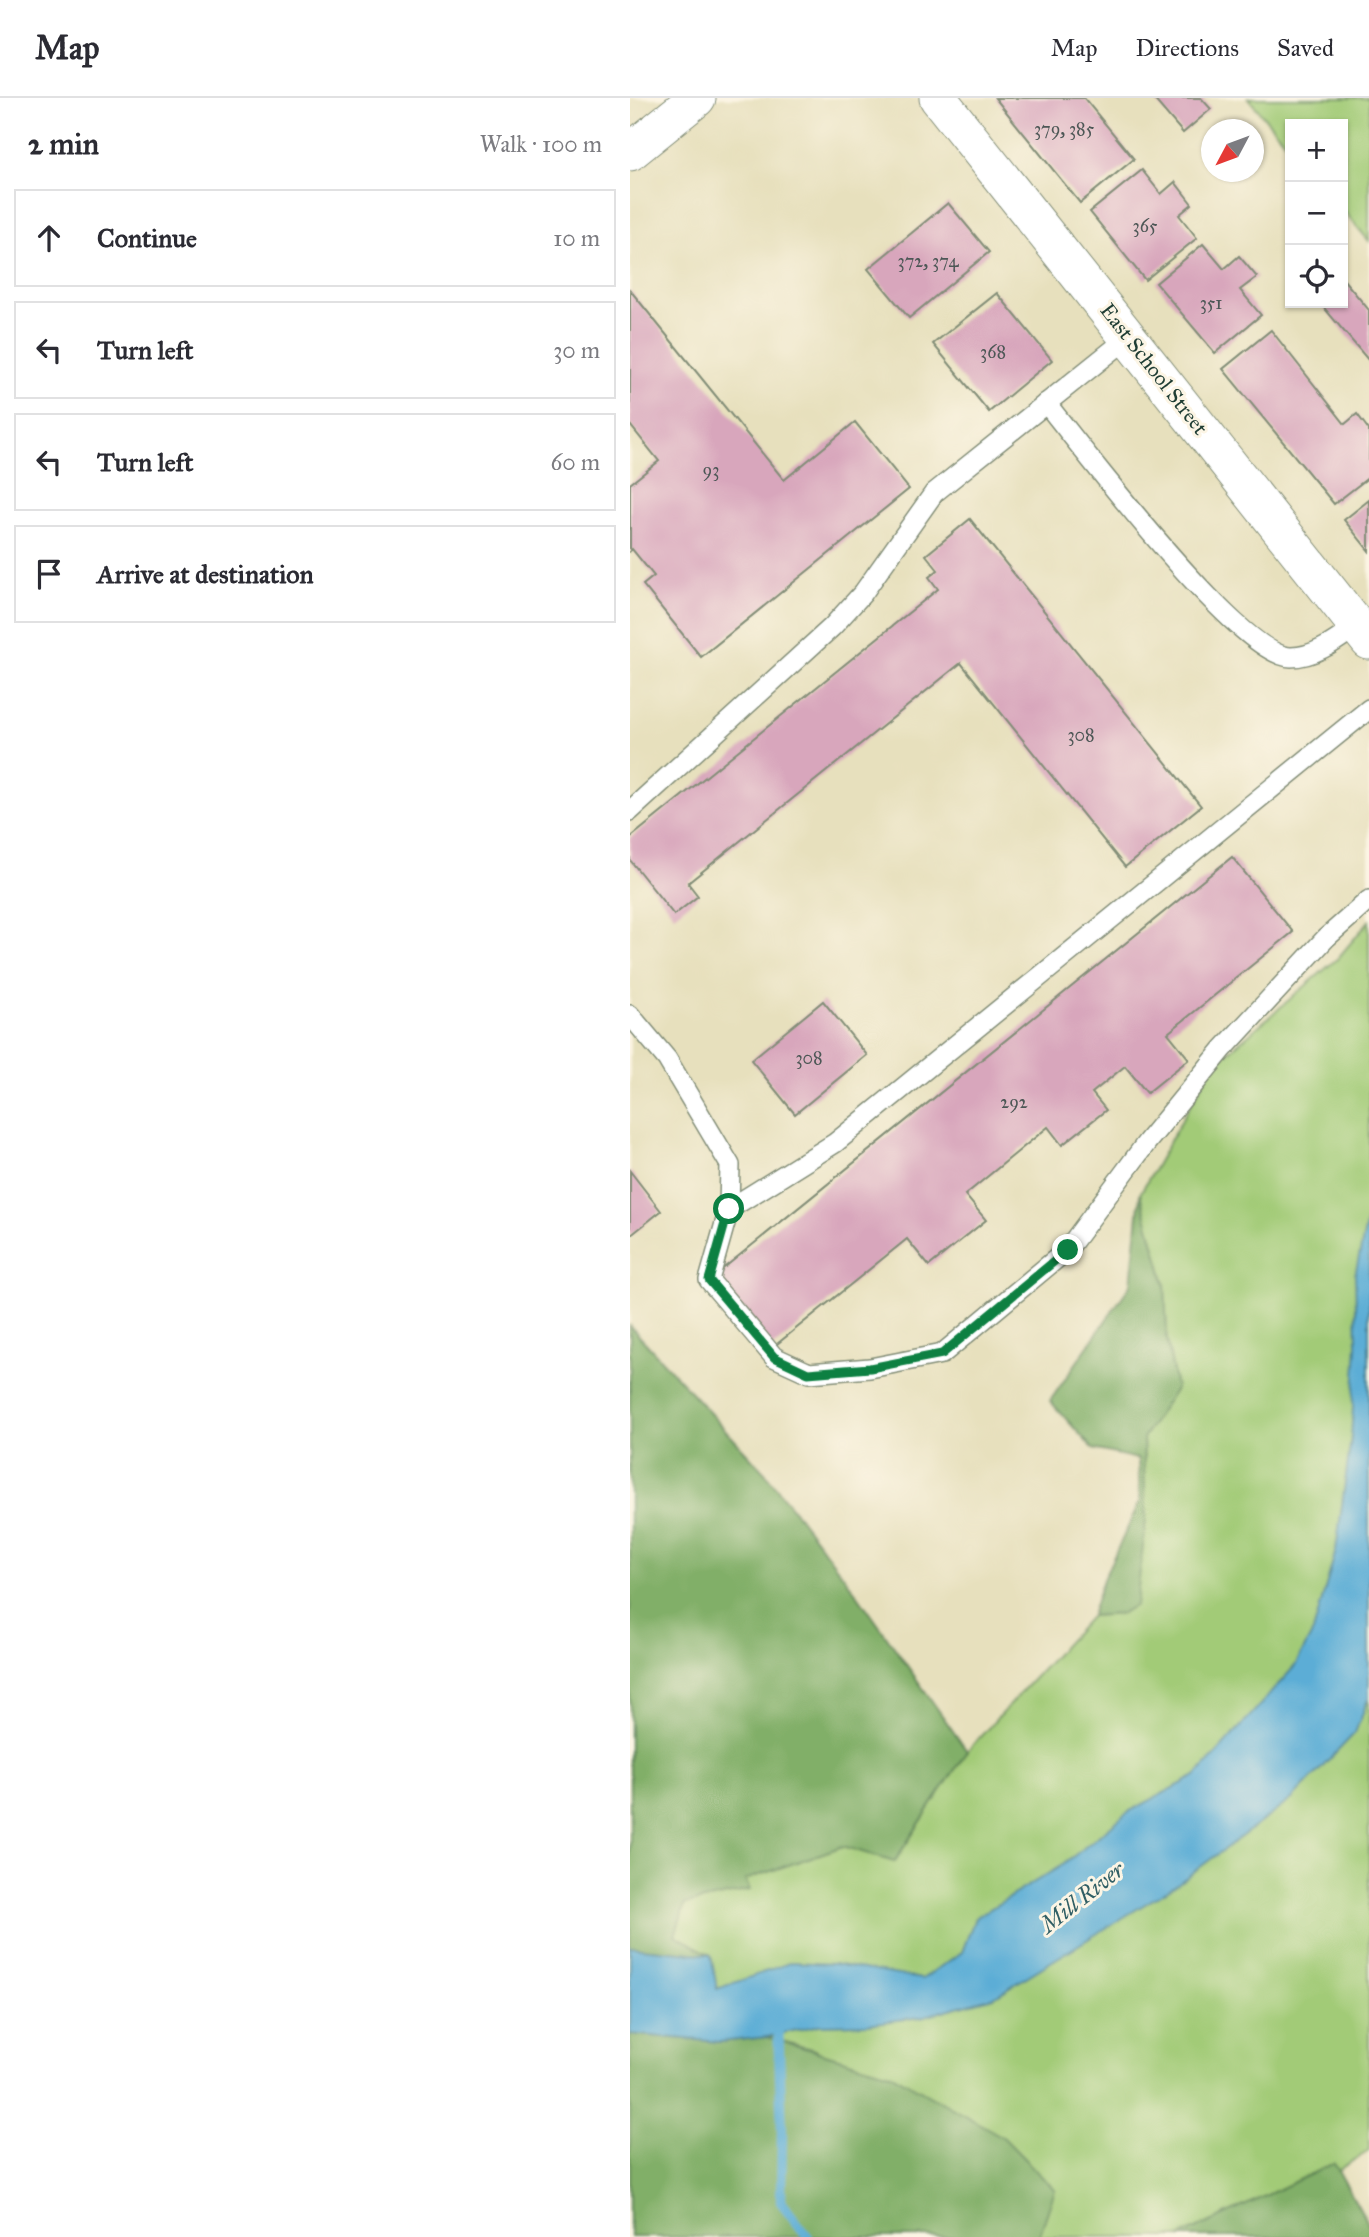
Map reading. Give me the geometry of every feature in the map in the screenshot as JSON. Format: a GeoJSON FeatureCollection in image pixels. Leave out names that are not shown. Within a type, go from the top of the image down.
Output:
{"type":"FeatureCollection","features":[{"type":"Feature","properties":{"kind":"street"},"geometry":{"type":"LineString","coordinates":[[630,152],[697,98]]}},
{"type":"Feature","properties":{"kind":"street","name":"East School Street"},"geometry":{"type":"LineString","coordinates":[[938,98],[1363,634]]}},
{"type":"Feature","properties":{"kind":"lane"},"geometry":{"type":"LineString","coordinates":[[630,811],[832,627],[863,593],[934,493],[1129,337]]}},
{"type":"Feature","properties":{"kind":"lane"},"geometry":{"type":"LineString","coordinates":[[1046,403],[1206,595],[1253,640],[1289,657],[1319,651],[1363,634]]}},
{"type":"Feature","properties":{"kind":"lane"},"geometry":{"type":"LineString","coordinates":[[729,1209],[835,1143],[1369,709]]}},
{"type":"Feature","properties":{"kind":"lane"},"geometry":{"type":"LineString","coordinates":[[630,1015],[667,1059],[730,1165],[729,1209],[709,1280],[774,1357],[808,1373],[870,1368],[942,1354],[1068,1250],[1147,1142],[1223,1049],[1325,938],[1369,900]]}},
{"type":"Feature","properties":{"kind":"green space"},"geometry":{"type":"Polygon","coordinates":[[[1248,98],[1369,98],[1369,241],[1348,216],[1348,119],[1285,119],[1285,142],[1248,98]]]}},
{"type":"Feature","properties":{"kind":"green space"},"geometry":{"type":"Polygon","coordinates":[[[1369,921],[1369,2151],[1317,2183],[1211,2237],[1010,2237],[815,2050],[767,2037],[796,2030],[716,1989],[711,1955],[675,1935],[685,1904],[741,1892],[744,1880],[843,1846],[895,1861],[967,1751],[1091,1616],[1120,1614],[1146,1520],[1143,1438],[1176,1387],[1167,1340],[1165,1284],[1140,1194],[1213,1065],[1338,958],[1369,921]]]}},
{"type":"Feature","properties":{"kind":"green space"},"geometry":{"type":"Polygon","coordinates":[[[1140,1194],[1165,1284],[1167,1340],[1176,1388],[1143,1438],[1146,1520],[1136,1605],[1120,1614],[1091,1616],[1103,1579],[1140,1502],[1138,1459],[1093,1449],[1050,1401],[1131,1284],[1140,1194]]]}},
{"type":"Feature","properties":{"kind":"green space"},"geometry":{"type":"Polygon","coordinates":[[[630,1326],[765,1473],[852,1587],[967,1751],[894,1862],[843,1846],[745,1880],[750,1890],[685,1904],[675,1935],[711,1955],[630,1947],[630,1326]]]}},
{"type":"Feature","properties":{"kind":"green space"},"geometry":{"type":"Polygon","coordinates":[[[630,2034],[720,2042],[767,2037],[890,2073],[1003,2137],[1055,2190],[1039,2237],[630,2237],[630,2034]]]}},
{"type":"Feature","properties":{"kind":"green space"},"geometry":{"type":"Polygon","coordinates":[[[1334,2163],[1369,2226],[1369,2237],[1179,2237],[1334,2163]]]}},
{"type":"Feature","properties":{"kind":"water","name":"Mill River"},"geometry":{"type":"Polygon","coordinates":[[[1369,1211],[1369,1697],[1355,1733],[1292,1799],[1176,1885],[994,1997],[921,2017],[868,2024],[819,2025],[767,2037],[720,2042],[630,2034],[630,1947],[711,1955],[717,1989],[792,1962],[834,1964],[922,1979],[962,1952],[975,1918],[1064,1864],[1128,1812],[1196,1776],[1295,1666],[1313,1632],[1336,1550],[1351,1438],[1357,1345],[1355,1275],[1369,1211]]]}},
{"type":"Feature","properties":{"kind":"building"},"geometry":{"type":"Polygon","coordinates":[[[995,98],[1084,98],[1134,159],[1080,203],[995,98]]]}},
{"type":"Feature","properties":{"kind":"building"},"geometry":{"type":"Polygon","coordinates":[[[1153,98],[1201,98],[1211,109],[1183,133],[1153,98]]]}},
{"type":"Feature","properties":{"kind":"building"},"geometry":{"type":"Polygon","coordinates":[[[1142,170],[1161,194],[1175,182],[1192,204],[1179,215],[1197,238],[1145,280],[1090,212],[1142,170]]]}},
{"type":"Feature","properties":{"kind":"building"},"geometry":{"type":"Polygon","coordinates":[[[948,203],[989,252],[909,318],[868,269],[948,203]]]}},
{"type":"Feature","properties":{"kind":"building"},"geometry":{"type":"Polygon","coordinates":[[[1203,244],[1224,269],[1239,256],[1257,277],[1240,290],[1261,315],[1215,353],[1156,283],[1203,244]]]}},
{"type":"Feature","properties":{"kind":"building"},"geometry":{"type":"Polygon","coordinates":[[[1348,285],[1369,310],[1369,361],[1324,308],[1348,308],[1348,285]]]}},
{"type":"Feature","properties":{"kind":"building"},"geometry":{"type":"Polygon","coordinates":[[[630,290],[784,480],[855,422],[909,489],[701,657],[643,585],[654,576],[632,549],[630,551],[630,484],[659,461],[630,425],[630,290]]]}},
{"type":"Feature","properties":{"kind":"building"},"geometry":{"type":"Polygon","coordinates":[[[997,293],[1052,360],[989,412],[933,344],[997,293]]]}},
{"type":"Feature","properties":{"kind":"building"},"geometry":{"type":"Polygon","coordinates":[[[1271,330],[1345,424],[1357,414],[1369,430],[1369,477],[1334,504],[1223,369],[1271,330]]]}},
{"type":"Feature","properties":{"kind":"building"},"geometry":{"type":"Polygon","coordinates":[[[1369,500],[1369,551],[1344,520],[1369,500]]]}},
{"type":"Feature","properties":{"kind":"building"},"geometry":{"type":"Polygon","coordinates":[[[970,519],[1201,806],[1125,867],[961,663],[688,883],[698,896],[674,915],[630,860],[630,838],[938,589],[929,577],[938,570],[926,555],[970,519]]]}},
{"type":"Feature","properties":{"kind":"building"},"geometry":{"type":"Polygon","coordinates":[[[1232,857],[1293,932],[1168,1033],[1189,1059],[1147,1093],[1125,1066],[1092,1093],[1106,1110],[1062,1145],[1048,1127],[965,1195],[986,1220],[929,1266],[907,1239],[772,1348],[714,1276],[1232,857]]]}},
{"type":"Feature","properties":{"kind":"building"},"geometry":{"type":"Polygon","coordinates":[[[823,1001],[867,1055],[795,1114],[751,1060],[823,1001]]]}},
{"type":"Feature","properties":{"kind":"building"},"geometry":{"type":"Polygon","coordinates":[[[630,1171],[661,1211],[630,1236],[630,1171]]]}},
{"type":"Feature","properties":{"kind":"waterway"},"geometry":{"type":"LineString","coordinates":[[778,2022],[782,2130],[781,2202],[808,2237]]}},
{"type":"Feature","properties":{"kind":"route"},"geometry":{"type":"LineString","coordinates":[[729,1209],[709,1280],[774,1357],[808,1373],[870,1368],[942,1354],[1068,1250]]}}]}
